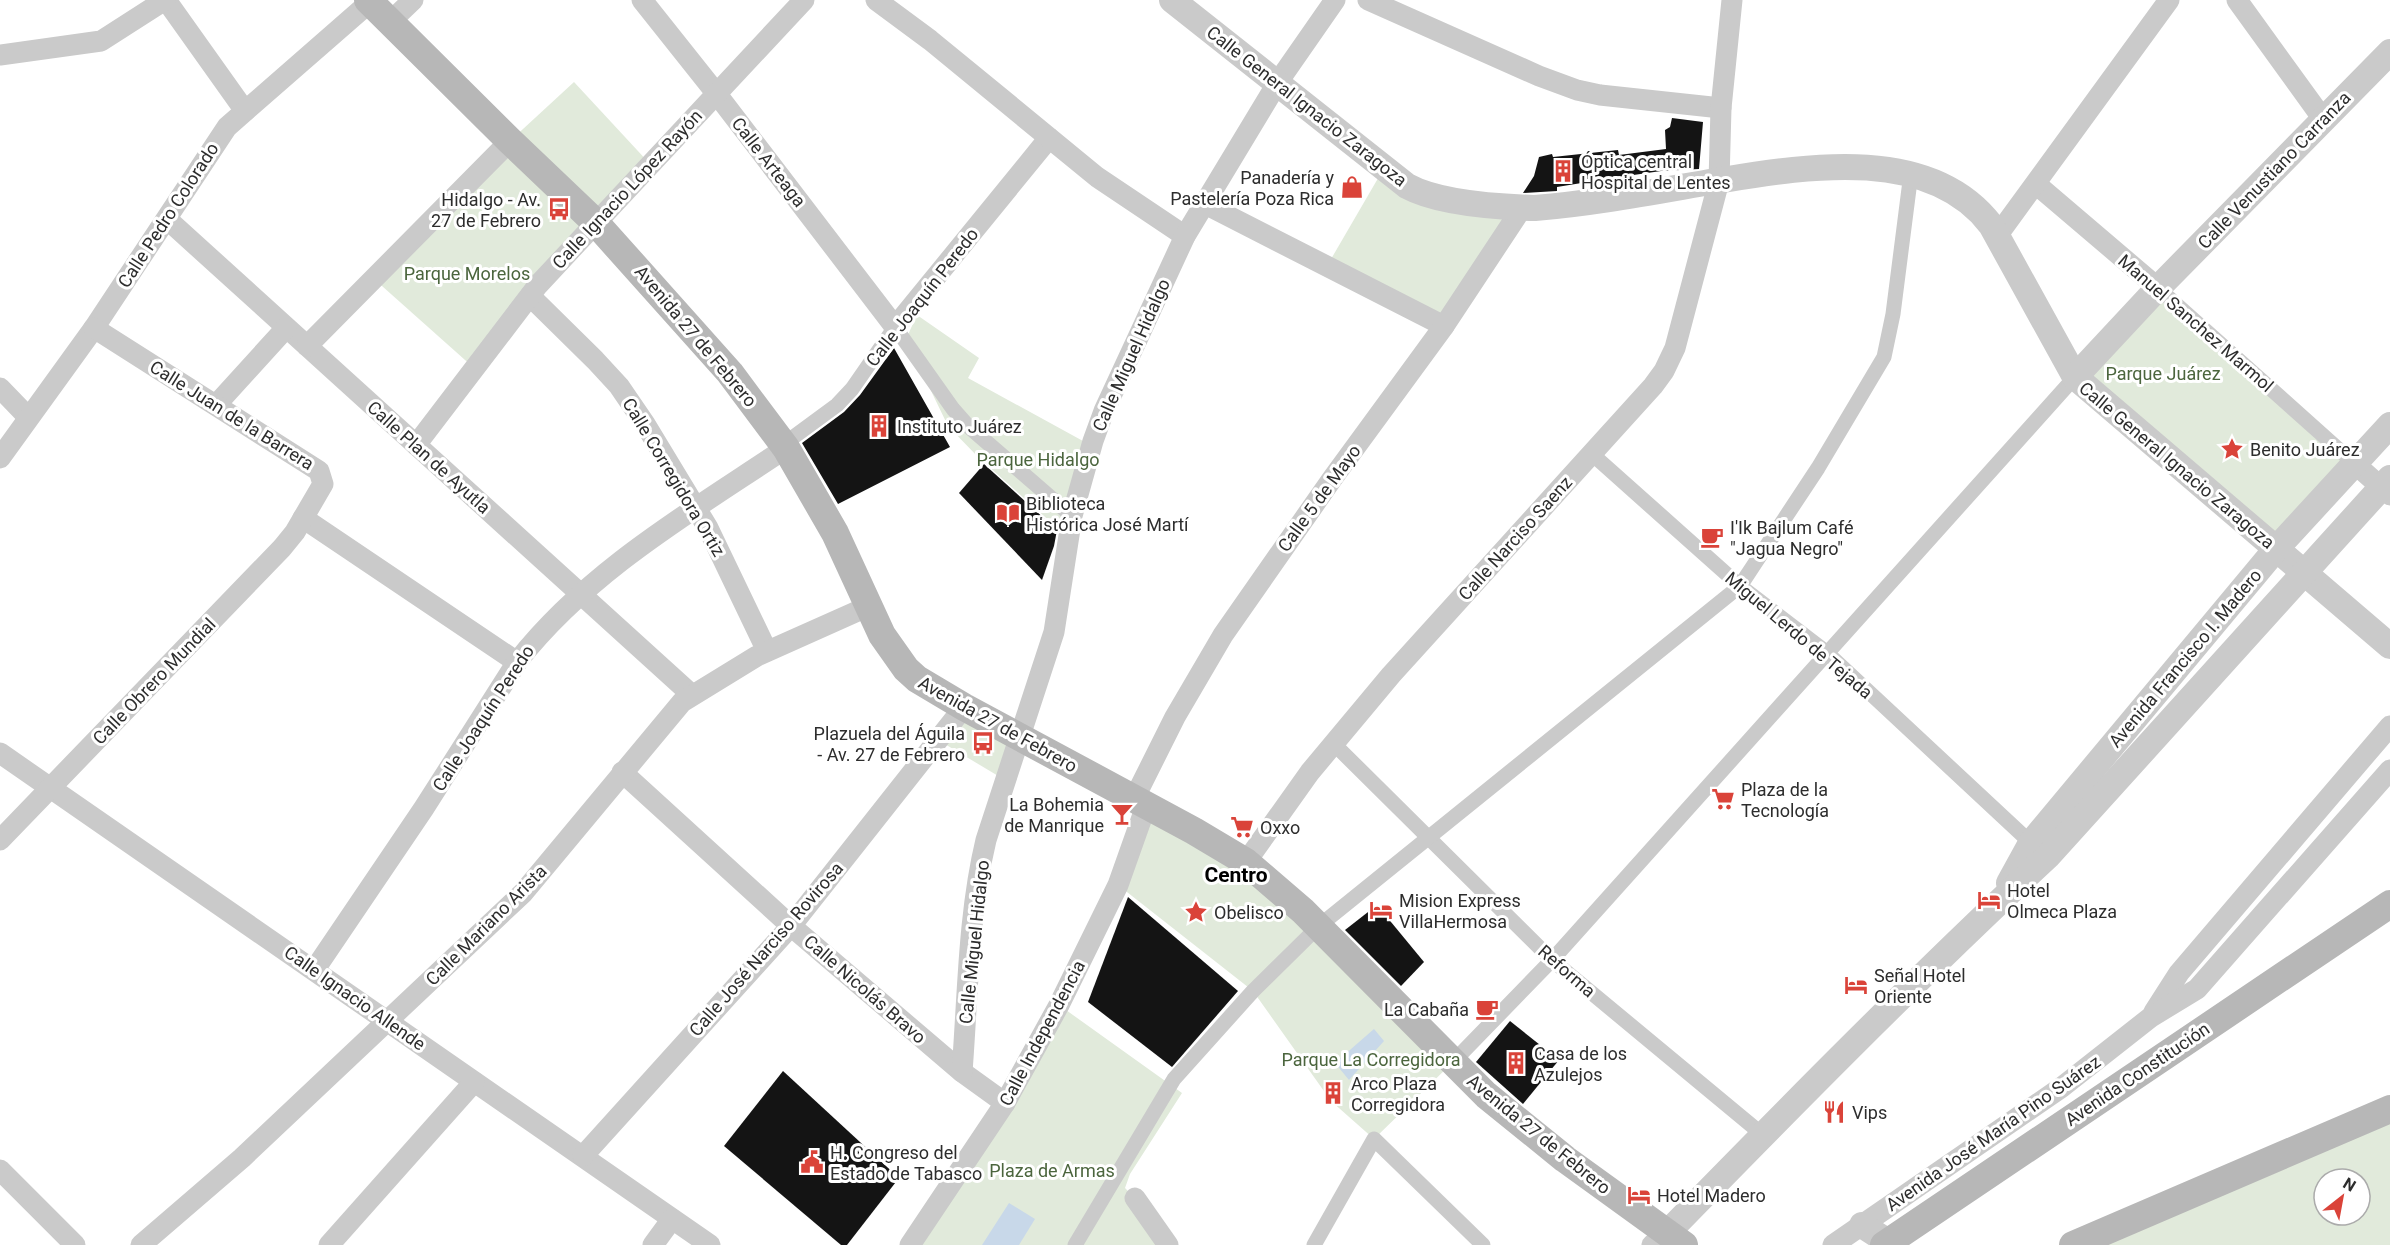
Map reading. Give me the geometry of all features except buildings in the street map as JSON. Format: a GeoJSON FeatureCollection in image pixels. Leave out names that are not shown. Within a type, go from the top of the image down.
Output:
{"type":"FeatureCollection","features":[{"type":"Feature","properties":{"kind":"main road","name":"Avenida 27 de Febrero"},"geometry":{"type":"LineString","coordinates":[[369,1],[595,222],[718,358],[785,446],[835,532],[888,647],[916,679],[1246,862],[1319,926],[1486,1095],[1668,1241]]}},
{"type":"Feature","properties":{"kind":"main road","name":"Avenida Constitución"},"geometry":{"type":"LineString","coordinates":[[1888,1244],[2390,904]]}},
{"type":"Feature","properties":{"kind":"main road"},"geometry":{"type":"LineString","coordinates":[[2073,1245],[2390,1108]]}},
{"type":"Feature","properties":{"kind":"street"},"geometry":{"type":"LineString","coordinates":[[0,55],[101,41],[165,0],[245,111]]}},
{"type":"Feature","properties":{"kind":"street"},"geometry":{"type":"LineString","coordinates":[[389,23],[413,0]]}},
{"type":"Feature","properties":{"kind":"street","name":"Calle Arteaga"},"geometry":{"type":"LineString","coordinates":[[642,0],[716,93],[894,327]]}},
{"type":"Feature","properties":{"kind":"street","name":"Calle Ignacio López Rayón"},"geometry":{"type":"LineString","coordinates":[[416,445],[530,296],[595,222],[804,0]]}},
{"type":"Feature","properties":{"kind":"street"},"geometry":{"type":"LineString","coordinates":[[876,0],[930,40],[1097,177],[1185,237]]}},
{"type":"Feature","properties":{"kind":"street","name":"Calle General Ignacio Zaragoza"},"geometry":{"type":"LineString","coordinates":[[1172,0],[1376,162],[1416,191],[1490,205],[1522,208],[1551,207],[1743,176],[1833,167],[1911,173],[1961,195],[1982,214],[1997,236],[2075,377],[2390,646]]}},
{"type":"Feature","properties":{"kind":"street","name":"Calle Miguel Hidalgo"},"geometry":{"type":"LineString","coordinates":[[962,1072],[980,864],[1054,632],[1072,516],[1093,441],[1104,411],[1185,237],[1278,82],[1335,0]]}},
{"type":"Feature","properties":{"kind":"street"},"geometry":{"type":"LineString","coordinates":[[1368,0],[1539,76],[1577,90],[1599,95],[1721,108]]}},
{"type":"Feature","properties":{"kind":"street","name":"Calle Narciso Saenz"},"geometry":{"type":"LineString","coordinates":[[1246,862],[1283,808],[1333,743],[1391,675],[1653,386],[1671,360],[1719,181],[1721,108],[1732,0]]}},
{"type":"Feature","properties":{"kind":"street"},"geometry":{"type":"LineString","coordinates":[[1997,236],[2169,0]]}},
{"type":"Feature","properties":{"kind":"street"},"geometry":{"type":"LineString","coordinates":[[2237,0],[2323,119]]}},
{"type":"Feature","properties":{"kind":"street","name":"Calle Pedro Colorado"},"geometry":{"type":"LineString","coordinates":[[0,458],[94,328],[220,137],[245,111],[369,1]]}},
{"type":"Feature","properties":{"kind":"street","name":"Calle Venustiano Carranza"},"geometry":{"type":"LineString","coordinates":[[2075,377],[2158,288],[2390,52]]}},
{"type":"Feature","properties":{"kind":"street","name":"Calle Joaquín Peredo"},"geometry":{"type":"LineString","coordinates":[[315,969],[424,808],[517,662],[534,640],[582,593],[614,566],[785,446],[837,405],[852,389],[894,327],[1048,138]]}},
{"type":"Feature","properties":{"kind":"street"},"geometry":{"type":"LineString","coordinates":[[307,346],[510,141]]}},
{"type":"Feature","properties":{"kind":"street"},"geometry":{"type":"LineString","coordinates":[[1076,1245],[1174,1079],[1253,991],[1319,926],[1740,586],[1823,461],[1884,357],[1893,314],[1911,173]]}},
{"type":"Feature","properties":{"kind":"street","name":"Manuel Sanchez Marmol"},"geometry":{"type":"LineString","coordinates":[[2036,184],[2158,288],[2355,464]]}},
{"type":"Feature","properties":{"kind":"street"},"geometry":{"type":"LineString","coordinates":[[1205,204],[1444,326]]}},
{"type":"Feature","properties":{"kind":"street","name":"Calle 5 de Mayo"},"geometry":{"type":"LineString","coordinates":[[1140,802],[1175,717],[1223,634],[1332,479],[1444,326],[1522,208]]}},
{"type":"Feature","properties":{"kind":"street","name":"Calle Plan de Ayutla"},"geometry":{"type":"LineString","coordinates":[[167,219],[692,695]]}},
{"type":"Feature","properties":{"kind":"street","name":"Calle Corregidora Ortiz"},"geometry":{"type":"LineString","coordinates":[[530,296],[582,345],[619,386],[645,423],[696,508],[767,651]]}},
{"type":"Feature","properties":{"kind":"street"},"geometry":{"type":"LineString","coordinates":[[894,327],[953,409],[968,426],[1072,516]]}},
{"type":"Feature","properties":{"kind":"street","name":"Calle Juan de la Barrera"},"geometry":{"type":"LineString","coordinates":[[94,328],[321,472],[323,484],[303,518]]}},
{"type":"Feature","properties":{"kind":"street"},"geometry":{"type":"LineString","coordinates":[[216,405],[286,328]]}},
{"type":"Feature","properties":{"kind":"street"},"geometry":{"type":"LineString","coordinates":[[1452,1063],[1552,960],[2075,377]]}},
{"type":"Feature","properties":{"kind":"street"},"geometry":{"type":"LineString","coordinates":[[0,388],[28,417]]}},
{"type":"Feature","properties":{"kind":"street","name":"Avenida Francisco I. Madero"},"geometry":{"type":"LineString","coordinates":[[1997,903],[2031,843],[2276,549],[2390,425]]}},
{"type":"Feature","properties":{"kind":"street","name":"Miguel Lerdo de Tejada"},"geometry":{"type":"LineString","coordinates":[[1592,454],[1740,586],[1826,652],[2031,843]]}},
{"type":"Feature","properties":{"kind":"street"},"geometry":{"type":"LineString","coordinates":[[2355,464],[2387,487]]}},
{"type":"Feature","properties":{"kind":"street","name":"Avenida Francisco I. Madero"},"geometry":{"type":"LineString","coordinates":[[1668,1241],[1762,1135],[1997,903],[2048,856],[2305,573],[2387,487]]}},
{"type":"Feature","properties":{"kind":"street"},"geometry":{"type":"LineString","coordinates":[[303,518],[517,662]]}},
{"type":"Feature","properties":{"kind":"street","name":"Calle Obrero Mundial"},"geometry":{"type":"LineString","coordinates":[[0,840],[282,548],[303,518]]}},
{"type":"Feature","properties":{"kind":"street","name":"Calle Mariano Arista"},"geometry":{"type":"LineString","coordinates":[[154,1241],[389,1022],[530,885],[679,705],[767,651],[868,606]]}},
{"type":"Feature","properties":{"kind":"street","name":"Calle José Narciso Rovirosa"},"geometry":{"type":"LineString","coordinates":[[583,1156],[792,926],[964,707]]}},
{"type":"Feature","properties":{"kind":"street","name":"Avenida José María Pino Suárez"},"geometry":{"type":"LineString","coordinates":[[2151,1017],[2179,973],[2390,726]]}},
{"type":"Feature","properties":{"kind":"street","name":"Reforma"},"geometry":{"type":"LineString","coordinates":[[1333,743],[1552,960],[1762,1135]]}},
{"type":"Feature","properties":{"kind":"street","name":"Calle Ignacio Allende"},"geometry":{"type":"LineString","coordinates":[[0,753],[315,969],[710,1245]]}},
{"type":"Feature","properties":{"kind":"street","name":"Avenida José María Pino Suárez"},"geometry":{"type":"LineString","coordinates":[[1833,1245],[2062,1087],[2151,1017],[2197,989],[2390,770]]}},
{"type":"Feature","properties":{"kind":"street","name":"Calle Nicolás Bravo"},"geometry":{"type":"LineString","coordinates":[[622,772],[792,926],[962,1072],[1005,1103]]}},
{"type":"Feature","properties":{"kind":"street","name":"Calle Independencia"},"geometry":{"type":"LineString","coordinates":[[910,1245],[1005,1103],[1068,987],[1118,885],[1140,802]]}},
{"type":"Feature","properties":{"kind":"street"},"geometry":{"type":"LineString","coordinates":[[329,1245],[474,1082]]}},
{"type":"Feature","properties":{"kind":"street"},"geometry":{"type":"LineString","coordinates":[[1314,1245],[1374,1139],[1483,1245]]}},
{"type":"Feature","properties":{"kind":"street"},"geometry":{"type":"LineString","coordinates":[[0,1170],[75,1245]]}},
{"type":"Feature","properties":{"kind":"street"},"geometry":{"type":"LineString","coordinates":[[1135,1198],[1168,1245]]}},
{"type":"Feature","properties":{"kind":"street"},"geometry":{"type":"LineString","coordinates":[[653,1245],[672,1219]]}},
{"type":"Feature","properties":{"kind":"street"},"geometry":{"type":"LineString","coordinates":[[1862,1225],[1888,1244]]}},
{"type":"Feature","properties":{"kind":"green space","name":"Parque Morelos"},"geometry":{"type":"Polygon","coordinates":[[[574,82],[650,164],[474,368],[373,278],[510,141],[574,82]]]}},
{"type":"Feature","properties":{"kind":"green space"},"geometry":{"type":"Polygon","coordinates":[[[1384,168],[1407,186],[1522,208],[1444,326],[1327,266],[1384,168]]]}},
{"type":"Feature","properties":{"kind":"green space","name":"Parque Juárez"},"geometry":{"type":"Polygon","coordinates":[[[2158,288],[2355,464],[2276,549],[2075,377],[2158,288]]]}},
{"type":"Feature","properties":{"kind":"green space","name":"Parque Hidalgo"},"geometry":{"type":"Polygon","coordinates":[[[917,315],[979,358],[968,378],[1083,441],[1063,533],[978,457],[948,426],[906,339],[917,315]]]}},
{"type":"Feature","properties":{"kind":"green space"},"geometry":{"type":"Polygon","coordinates":[[[964,707],[1020,738],[1005,780],[938,740],[964,707]]]}},
{"type":"Feature","properties":{"kind":"green space","name":"Parque La Corregidora"},"geometry":{"type":"Polygon","coordinates":[[[1146,806],[1194,831],[1452,1063],[1374,1139],[1331,1101],[1253,991],[1118,885],[1146,806]]]}},
{"type":"Feature","properties":{"kind":"green space","name":"Plaza de Armas"},"geometry":{"type":"Polygon","coordinates":[[[1059,1005],[1182,1093],[1130,1174],[1125,1188],[1135,1198],[1168,1245],[910,1245],[1059,1005]]]}},
{"type":"Feature","properties":{"kind":"green space"},"geometry":{"type":"Polygon","coordinates":[[[2390,1109],[2390,1245],[2073,1245],[2390,1109]]]}},
{"type":"Feature","properties":{"kind":"water"},"geometry":{"type":"Polygon","coordinates":[[[1374,1029],[1384,1041],[1349,1080],[1335,1063],[1374,1029]]]}},
{"type":"Feature","properties":{"kind":"water"},"geometry":{"type":"Polygon","coordinates":[[[1009,1203],[1035,1219],[1019,1245],[982,1245],[1009,1203]]]}},
{"type":"Feature","properties":{"kind":"place","name":"Óptica central Hospital de Lentes"},"geometry":{"type":"Point","coordinates":[1563,171]}},
{"type":"Feature","properties":{"kind":"place","name":"Panadería y Pastelería Poza Rica"},"geometry":{"type":"Point","coordinates":[1352,187]}},
{"type":"Feature","properties":{"kind":"place","name":"Hidalgo - Av. 27 de Febrero"},"geometry":{"type":"Point","coordinates":[559,209]}},
{"type":"Feature","properties":{"kind":"place","name":"Instituto Juárez"},"geometry":{"type":"Point","coordinates":[879,426]}},
{"type":"Feature","properties":{"kind":"place","name":"Benito Juárez"},"geometry":{"type":"Point","coordinates":[2232,449]}},
{"type":"Feature","properties":{"kind":"place","name":"Biblioteca Histórica José Martí"},"geometry":{"type":"Point","coordinates":[1008,513]}},
{"type":"Feature","properties":{"kind":"place","name":"I'Ik Bajlum Café \"Jagua Negro\""},"geometry":{"type":"Point","coordinates":[1712,537]}},
{"type":"Feature","properties":{"kind":"place","name":"Plazuela del Águila - Av. 27 de Febrero"},"geometry":{"type":"Point","coordinates":[983,743]}},
{"type":"Feature","properties":{"kind":"place","name":"Plaza de la Tecnología"},"geometry":{"type":"Point","coordinates":[1723,799]}},
{"type":"Feature","properties":{"kind":"place","name":"La Bohemia de Manrique"},"geometry":{"type":"Point","coordinates":[1122,814]}},
{"type":"Feature","properties":{"kind":"place","name":"Oxxo"},"geometry":{"type":"Point","coordinates":[1242,827]}},
{"type":"Feature","properties":{"kind":"place","name":"Hotel Olmeca Plaza"},"geometry":{"type":"Point","coordinates":[1989,900]}},
{"type":"Feature","properties":{"kind":"place","name":"Mision Express VillaHermosa"},"geometry":{"type":"Point","coordinates":[1381,910]}},
{"type":"Feature","properties":{"kind":"place","name":"Obelisco"},"geometry":{"type":"Point","coordinates":[1196,912]}},
{"type":"Feature","properties":{"kind":"place","name":"Señal Hotel Oriente"},"geometry":{"type":"Point","coordinates":[1856,985]}},
{"type":"Feature","properties":{"kind":"place","name":"La Cabaña"},"geometry":{"type":"Point","coordinates":[1487,1009]}},
{"type":"Feature","properties":{"kind":"place","name":"Casa de los Azulejos"},"geometry":{"type":"Point","coordinates":[1516,1063]}},
{"type":"Feature","properties":{"kind":"place","name":"Arco Plaza Corregidora"},"geometry":{"type":"Point","coordinates":[1333,1093]}},
{"type":"Feature","properties":{"kind":"place","name":"Vips"},"geometry":{"type":"Point","coordinates":[1834,1112]}},
{"type":"Feature","properties":{"kind":"place","name":"H. Congreso del Estado de Tabasco"},"geometry":{"type":"Point","coordinates":[812,1162]}},
{"type":"Feature","properties":{"kind":"place","name":"Hotel Madero"},"geometry":{"type":"Point","coordinates":[1639,1195]}},
{"type":"Feature","properties":{"kind":"district","name":"Centro"},"geometry":{"type":"Point","coordinates":[1236,875]}}]}
